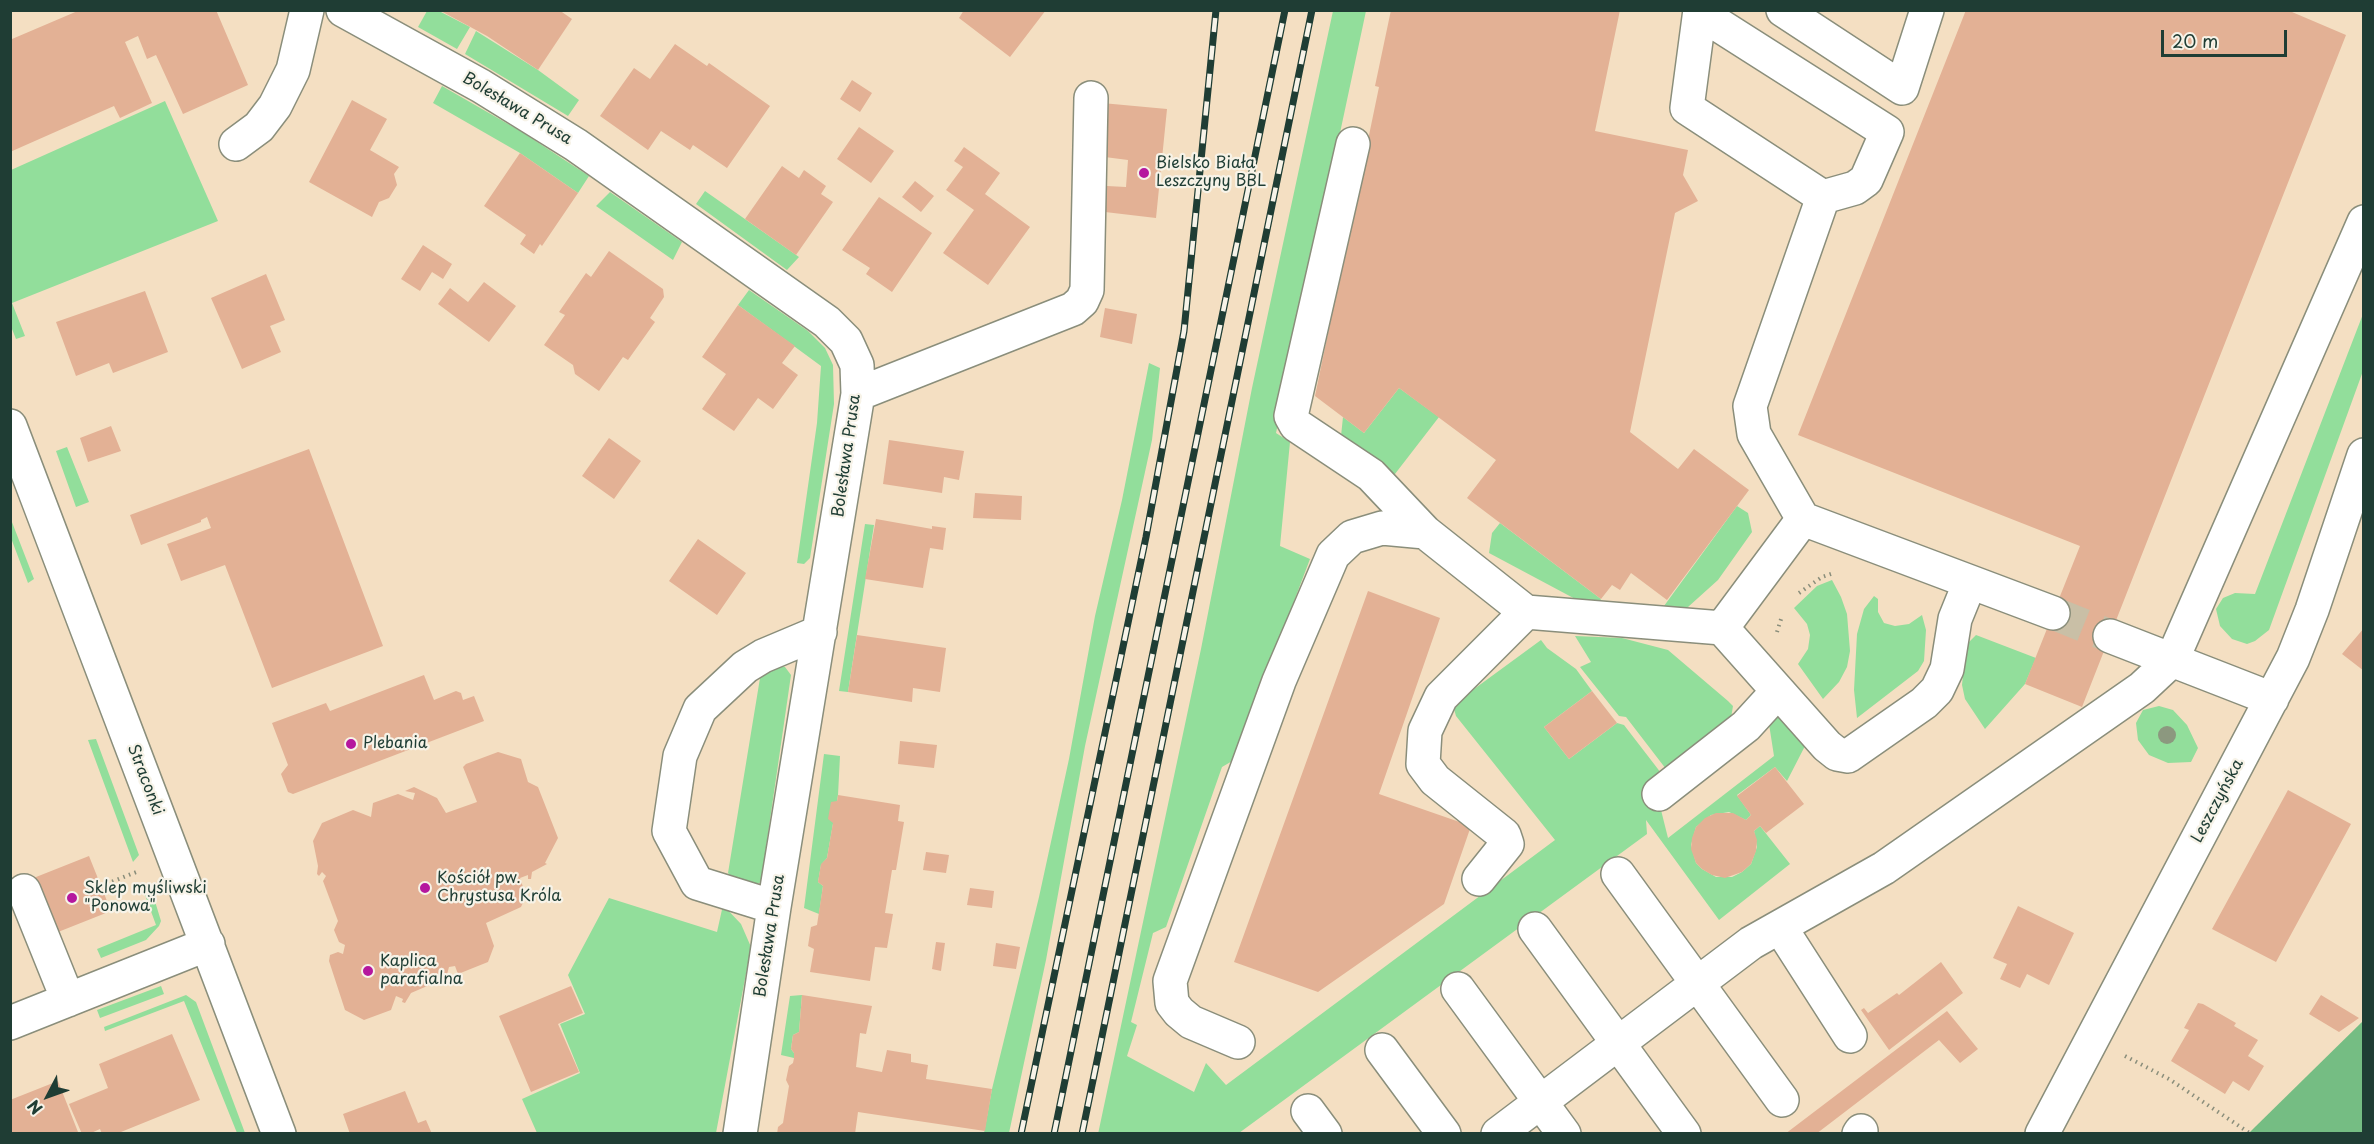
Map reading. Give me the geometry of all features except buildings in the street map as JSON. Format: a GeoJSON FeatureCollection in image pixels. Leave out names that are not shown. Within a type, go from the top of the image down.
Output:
{"type":"FeatureCollection","features":[{"type":"Feature","properties":{"kind":"street"},"geometry":{"type":"LineString","coordinates":[[236,144],[259,127],[274,106],[293,70],[307,10]]}},
{"type":"Feature","properties":{"kind":"street","name":"Bolesława Prusa"},"geometry":{"type":"LineString","coordinates":[[343,10],[481,86],[576,145],[827,322],[846,341],[857,365],[858,394],[774,907],[740,1134]]}},
{"type":"Feature","properties":{"kind":"street"},"geometry":{"type":"LineString","coordinates":[[1783,10],[1902,88]]}},
{"type":"Feature","properties":{"kind":"street"},"geometry":{"type":"LineString","coordinates":[[1887,132],[1700,12],[1688,108],[1823,197],[1856,188],[1866,180],[1887,132],[1927,10]]}},
{"type":"Feature","properties":{"kind":"street"},"geometry":{"type":"LineString","coordinates":[[858,394],[1073,309],[1082,301],[1087,290],[1091,98]]}},
{"type":"Feature","properties":{"kind":"street"},"geometry":{"type":"LineString","coordinates":[[1353,144],[1291,416],[1296,425],[1371,475],[1425,532],[1526,612],[1722,628],[1827,746],[1837,754],[1848,756],[1924,703],[1937,690],[1947,669],[1954,619],[1970,582]]}},
{"type":"Feature","properties":{"kind":"street"},"geometry":{"type":"LineString","coordinates":[[1823,197],[1750,406],[1754,434],[1803,519],[2053,613]]}},
{"type":"Feature","properties":{"kind":"street"},"geometry":{"type":"LineString","coordinates":[[1498,1134],[1751,943],[1884,868],[2142,688],[2172,660],[2364,222]]}},
{"type":"Feature","properties":{"kind":"street","name":"Straconki"},"geometry":{"type":"LineString","coordinates":[[10,426],[279,1134]]}},
{"type":"Feature","properties":{"kind":"street","name":"Leszczyńska"},"geometry":{"type":"LineString","coordinates":[[2042,1134],[2293,658],[2312,610],[2364,455]]}},
{"type":"Feature","properties":{"kind":"street"},"geometry":{"type":"LineString","coordinates":[[1722,628],[1803,519]]}},
{"type":"Feature","properties":{"kind":"street"},"geometry":{"type":"LineString","coordinates":[[1238,1042],[1191,1022],[1172,1003],[1170,981],[1195,910],[1279,681],[1333,555],[1352,537],[1382,528],[1425,532]]}},
{"type":"Feature","properties":{"kind":"street"},"geometry":{"type":"LineString","coordinates":[[1479,879],[1507,844],[1504,835],[1435,780],[1423,764],[1425,731],[1441,698],[1526,612]]}},
{"type":"Feature","properties":{"kind":"street"},"geometry":{"type":"LineString","coordinates":[[774,907],[697,883],[669,831],[680,756],[700,709],[745,667],[764,656],[820,632]]}},
{"type":"Feature","properties":{"kind":"street"},"geometry":{"type":"LineString","coordinates":[[2110,636],[2272,699]]}},
{"type":"Feature","properties":{"kind":"street"},"geometry":{"type":"LineString","coordinates":[[1659,794],[1746,726],[1778,691]]}},
{"type":"Feature","properties":{"kind":"street"},"geometry":{"type":"LineString","coordinates":[[1618,874],[1782,1100]]}},
{"type":"Feature","properties":{"kind":"street"},"geometry":{"type":"LineString","coordinates":[[24,891],[68,1000]]}},
{"type":"Feature","properties":{"kind":"street"},"geometry":{"type":"LineString","coordinates":[[1780,927],[1850,1036]]}},
{"type":"Feature","properties":{"kind":"street"},"geometry":{"type":"LineString","coordinates":[[1535,929],[1684,1134]]}},
{"type":"Feature","properties":{"kind":"street"},"geometry":{"type":"LineString","coordinates":[[10,1023],[208,944]]}},
{"type":"Feature","properties":{"kind":"street"},"geometry":{"type":"LineString","coordinates":[[1458,989],[1564,1134]]}},
{"type":"Feature","properties":{"kind":"street"},"geometry":{"type":"LineString","coordinates":[[1382,1050],[1444,1134]]}},
{"type":"Feature","properties":{"kind":"path"},"geometry":{"type":"LineString","coordinates":[[1791,600],[1822,577],[1835,573]]}},
{"type":"Feature","properties":{"kind":"path"},"geometry":{"type":"LineString","coordinates":[[1776,638],[1786,609]]}},
{"type":"Feature","properties":{"kind":"path"},"geometry":{"type":"LineString","coordinates":[[101,886],[143,870]]}},
{"type":"Feature","properties":{"kind":"path"},"geometry":{"type":"LineString","coordinates":[[2117,1051],[2169,1079],[2251,1134]]}},
{"type":"Feature","properties":{"kind":"green space"},"geometry":{"type":"Polygon","coordinates":[[[427,11],[439,11],[470,27],[457,49],[418,27],[427,11]]]}},
{"type":"Feature","properties":{"kind":"green space"},"geometry":{"type":"Polygon","coordinates":[[[1333,11],[1366,11],[1276,433],[1290,442],[1280,546],[1310,559],[1234,760],[1222,767],[1166,927],[1153,933],[1131,1022],[1137,1025],[1127,1056],[1194,1092],[1206,1063],[1226,1085],[1555,840],[1456,716],[1454,709],[1455,703],[1541,640],[1547,648],[1576,669],[1592,691],[1544,727],[1569,759],[1617,723],[1624,725],[1661,773],[1646,785],[1660,806],[1668,838],[1774,756],[1769,724],[1775,718],[1782,716],[1805,746],[1787,781],[1775,767],[1737,795],[1751,815],[1746,820],[1729,812],[1711,815],[1696,827],[1691,845],[1696,863],[1702,869],[1716,877],[1732,877],[1751,864],[1757,847],[1754,831],[1760,826],[1790,864],[1719,920],[1646,820],[1647,834],[1239,1133],[1098,1134],[1201,649],[1252,388],[1333,11]]]}},
{"type":"Feature","properties":{"kind":"green space"},"geometry":{"type":"Polygon","coordinates":[[[476,31],[538,70],[579,100],[568,116],[465,54],[476,31]]]}},
{"type":"Feature","properties":{"kind":"green space"},"geometry":{"type":"Polygon","coordinates":[[[442,86],[522,132],[589,176],[578,193],[520,153],[433,103],[442,86]]]}},
{"type":"Feature","properties":{"kind":"green space"},"geometry":{"type":"Polygon","coordinates":[[[165,101],[218,221],[12,303],[25,336],[16,339],[10,324],[11,170],[165,101]]]}},
{"type":"Feature","properties":{"kind":"green space"},"geometry":{"type":"Polygon","coordinates":[[[705,191],[799,257],[787,270],[696,204],[705,191]]]}},
{"type":"Feature","properties":{"kind":"green space"},"geometry":{"type":"Polygon","coordinates":[[[610,192],[682,242],[673,260],[596,206],[610,192]]]}},
{"type":"Feature","properties":{"kind":"green space"},"geometry":{"type":"Polygon","coordinates":[[[749,290],[808,331],[825,348],[833,365],[834,404],[810,558],[804,564],[797,563],[817,423],[821,366],[738,305],[749,290]]]}},
{"type":"Feature","properties":{"kind":"green space"},"geometry":{"type":"Polygon","coordinates":[[[2363,314],[2363,371],[2269,630],[2247,644],[2232,639],[2220,626],[2216,609],[2223,598],[2235,593],[2255,594],[2363,314]]]}},
{"type":"Feature","properties":{"kind":"green space"},"geometry":{"type":"Polygon","coordinates":[[[1149,363],[1160,368],[1152,440],[1085,746],[1046,960],[1009,1133],[984,1133],[992,1089],[1039,897],[1069,759],[1095,616],[1122,500],[1149,363]]]}},
{"type":"Feature","properties":{"kind":"green space"},"geometry":{"type":"Polygon","coordinates":[[[1399,388],[1439,417],[1388,483],[1341,436],[1343,417],[1364,433],[1399,388]]]}},
{"type":"Feature","properties":{"kind":"green space"},"geometry":{"type":"Polygon","coordinates":[[[67,447],[89,502],[76,507],[56,451],[67,447]]]}},
{"type":"Feature","properties":{"kind":"green space"},"geometry":{"type":"Polygon","coordinates":[[[1737,506],[1748,513],[1752,532],[1718,580],[1688,607],[1679,610],[1664,606],[1737,506]]]}},
{"type":"Feature","properties":{"kind":"green space"},"geometry":{"type":"Polygon","coordinates":[[[10,517],[34,579],[28,583],[11,538],[10,517]]]}},
{"type":"Feature","properties":{"kind":"green space"},"geometry":{"type":"Polygon","coordinates":[[[1500,523],[1601,599],[1599,604],[1579,601],[1489,553],[1492,533],[1500,523]]]}},
{"type":"Feature","properties":{"kind":"green space"},"geometry":{"type":"Polygon","coordinates":[[[865,524],[874,525],[848,692],[839,691],[865,524]]]}},
{"type":"Feature","properties":{"kind":"green space"},"geometry":{"type":"Polygon","coordinates":[[[1832,580],[1847,614],[1850,651],[1847,667],[1839,682],[1823,699],[1798,664],[1808,649],[1810,635],[1807,624],[1794,608],[1817,586],[1832,580]]]}},
{"type":"Feature","properties":{"kind":"green space"},"geometry":{"type":"Polygon","coordinates":[[[1874,596],[1878,599],[1878,612],[1884,623],[1895,626],[1909,624],[1922,615],[1926,630],[1924,661],[1918,671],[1857,718],[1854,690],[1857,634],[1864,609],[1874,596]]]}},
{"type":"Feature","properties":{"kind":"green space"},"geometry":{"type":"Polygon","coordinates":[[[1976,635],[2036,658],[2025,684],[1985,729],[1965,699],[1962,685],[1966,645],[1976,635]]]}},
{"type":"Feature","properties":{"kind":"green space"},"geometry":{"type":"Polygon","coordinates":[[[1575,636],[1622,638],[1668,650],[1733,706],[1731,718],[1666,769],[1626,717],[1619,716],[1580,667],[1591,662],[1575,636]]]}},
{"type":"Feature","properties":{"kind":"green space"},"geometry":{"type":"Polygon","coordinates":[[[776,665],[785,667],[791,675],[761,882],[751,887],[736,882],[728,873],[761,672],[776,665]]]}},
{"type":"Feature","properties":{"kind":"green space"},"geometry":{"type":"Polygon","coordinates":[[[2159,706],[2173,710],[2187,725],[2198,748],[2191,762],[2168,763],[2149,755],[2138,740],[2136,723],[2143,710],[2159,706]]]}},
{"type":"Feature","properties":{"kind":"green space"},"geometry":{"type":"Polygon","coordinates":[[[96,739],[139,855],[133,862],[88,740],[96,739]]]}},
{"type":"Feature","properties":{"kind":"green space"},"geometry":{"type":"Polygon","coordinates":[[[824,754],[840,756],[838,795],[827,858],[821,865],[818,882],[823,886],[819,914],[804,908],[824,754]]]}},
{"type":"Feature","properties":{"kind":"green space"},"geometry":{"type":"Polygon","coordinates":[[[141,884],[150,885],[161,921],[159,926],[146,940],[101,958],[97,949],[156,925],[141,884]]]}},
{"type":"Feature","properties":{"kind":"green space"},"geometry":{"type":"Polygon","coordinates":[[[609,898],[717,932],[723,905],[741,924],[751,947],[716,1133],[537,1133],[522,1099],[580,1073],[560,1024],[585,1014],[568,975],[609,898]]]}},
{"type":"Feature","properties":{"kind":"green space"},"geometry":{"type":"Polygon","coordinates":[[[161,986],[164,994],[100,1018],[97,1010],[161,986]]]}},
{"type":"Feature","properties":{"kind":"green space"},"geometry":{"type":"Polygon","coordinates":[[[186,995],[196,1002],[245,1133],[237,1133],[184,1001],[105,1031],[104,1027],[186,995]]]}},
{"type":"Feature","properties":{"kind":"green space"},"geometry":{"type":"Polygon","coordinates":[[[802,995],[799,1032],[793,1035],[791,1049],[794,1058],[781,1055],[790,996],[802,995]]]}},
{"type":"Feature","properties":{"kind":"green space"},"geometry":{"type":"Polygon","coordinates":[[[2363,1021],[2363,1133],[2249,1133],[2254,1128],[2363,1021]]]}},
{"type":"Feature","properties":{"kind":"tunnel"},"geometry":{"type":"LineString","coordinates":[[2053,613],[2110,636]]}},
{"type":"Feature","properties":{"kind":"railway"},"geometry":{"type":"LineString","coordinates":[[1021,1134],[1146,537],[1184,331],[1216,10]]}},
{"type":"Feature","properties":{"kind":"railway"},"geometry":{"type":"LineString","coordinates":[[1054,1134],[1285,10]]}},
{"type":"Feature","properties":{"kind":"railway"},"geometry":{"type":"LineString","coordinates":[[1082,1134],[1312,10]]}},
{"type":"Feature","properties":{"kind":"place","name":"Bielsko Biała Leszczyny BBL"},"geometry":{"type":"Point","coordinates":[1144,173]}},
{"type":"Feature","properties":{"kind":"place","name":"Plebania"},"geometry":{"type":"Point","coordinates":[351,744]}},
{"type":"Feature","properties":{"kind":"place","name":"Kościół pw. Chrystusa Króla"},"geometry":{"type":"Point","coordinates":[425,888]}},
{"type":"Feature","properties":{"kind":"place","name":"Sklep myśliwski \"Ponowa\""},"geometry":{"type":"Point","coordinates":[72,898]}},
{"type":"Feature","properties":{"kind":"place","name":"Kaplica parafialna"},"geometry":{"type":"Point","coordinates":[368,971]}}]}
